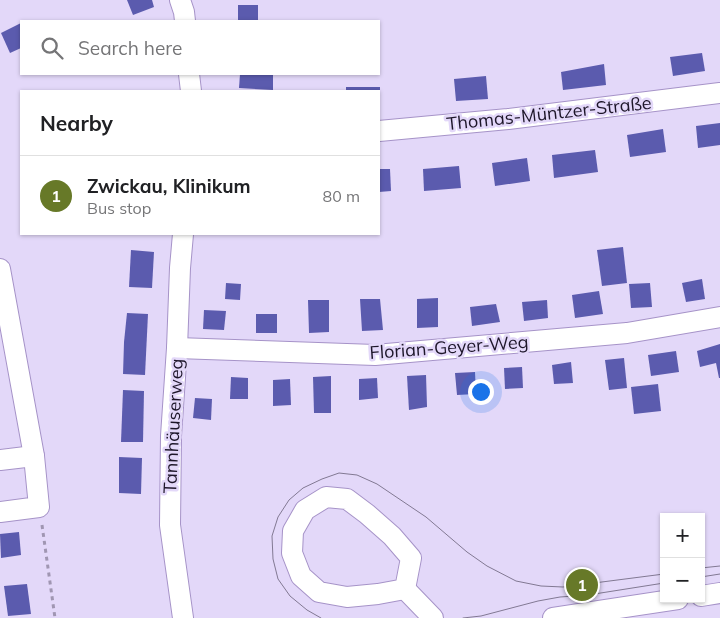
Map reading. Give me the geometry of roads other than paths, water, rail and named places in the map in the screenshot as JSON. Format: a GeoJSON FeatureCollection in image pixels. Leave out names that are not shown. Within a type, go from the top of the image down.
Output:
{"type":"FeatureCollection","features":[{"type":"Feature","properties":{"kind":"street"},"geometry":{"type":"LineString","coordinates":[[180,0],[185,20]]}},
{"type":"Feature","properties":{"kind":"street"},"geometry":{"type":"LineString","coordinates":[[190,75],[191,90]]}},
{"type":"Feature","properties":{"kind":"street","name":"Thomas-Müntzer-Straße"},"geometry":{"type":"LineString","coordinates":[[380,132],[508,119],[720,93]]}},
{"type":"Feature","properties":{"kind":"street","name":"Tannhäuserweg"},"geometry":{"type":"LineString","coordinates":[[183,235],[170,436],[170,525],[183,618]]}},
{"type":"Feature","properties":{"kind":"street"},"geometry":{"type":"LineString","coordinates":[[0,270],[34,456],[39,507],[0,512]]}},
{"type":"Feature","properties":{"kind":"street","name":"Florian-Geyer-Weg"},"geometry":{"type":"LineString","coordinates":[[177,348],[375,355],[627,333],[720,317]]}},
{"type":"Feature","properties":{"kind":"street"},"geometry":{"type":"LineString","coordinates":[[0,460],[34,456]]}},
{"type":"Feature","properties":{"kind":"street"},"geometry":{"type":"LineString","coordinates":[[326,497],[347,499],[367,514],[392,536],[411,558],[405,589],[347,597],[318,592],[301,576],[292,553],[293,531],[305,510],[326,497]]}},
{"type":"Feature","properties":{"kind":"street"},"geometry":{"type":"LineString","coordinates":[[405,589],[433,618]]}},
{"type":"Feature","properties":{"kind":"street"},"geometry":{"type":"LineString","coordinates":[[563,617],[660,602]]}},
{"type":"Feature","properties":{"kind":"tram line"},"geometry":{"type":"LineString","coordinates":[[321,618],[307,610],[290,596],[278,579],[273,559],[272,536],[278,517],[289,500],[303,488],[339,473],[357,475],[377,484],[426,517],[467,552],[487,566],[516,581],[541,586],[563,587],[660,575]]}},
{"type":"Feature","properties":{"kind":"tram line"},"geometry":{"type":"LineString","coordinates":[[705,568],[720,566]]}},
{"type":"Feature","properties":{"kind":"tram line"},"geometry":{"type":"LineString","coordinates":[[705,576],[720,574]]}},
{"type":"Feature","properties":{"kind":"tram line"},"geometry":{"type":"LineString","coordinates":[[463,618],[481,616],[560,597],[588,595],[660,584]]}},
{"type":"Feature","properties":{"kind":"place","name":"Zwickau, Klinikum"},"geometry":{"type":"Point","coordinates":[582,585]}}]}
